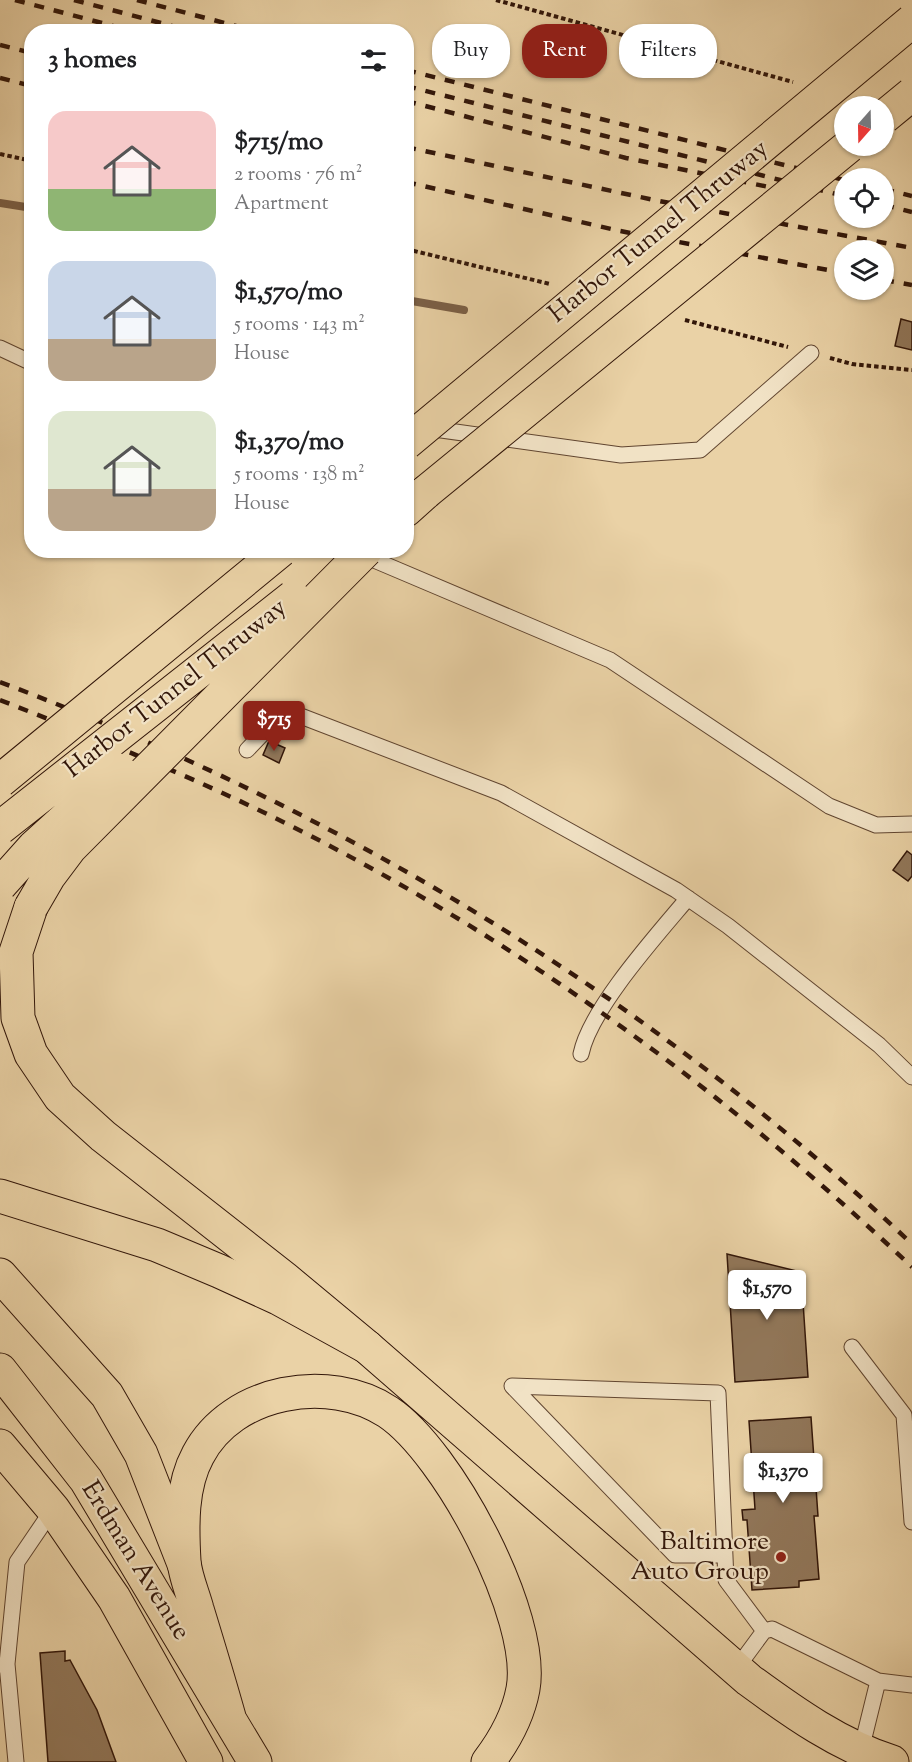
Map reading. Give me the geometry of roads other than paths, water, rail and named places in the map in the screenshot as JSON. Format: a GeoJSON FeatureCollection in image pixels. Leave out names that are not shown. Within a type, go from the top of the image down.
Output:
{"type":"FeatureCollection","features":[{"type":"Feature","properties":{"kind":"main road","name":"Harbor Tunnel Thruway"},"geometry":{"type":"LineString","coordinates":[[414,436],[912,21]]}},
{"type":"Feature","properties":{"kind":"main road"},"geometry":{"type":"LineString","coordinates":[[894,109],[912,94]]}},
{"type":"Feature","properties":{"kind":"main road","name":"Harbor Tunnel Thruway"},"geometry":{"type":"LineString","coordinates":[[414,502],[837,156]]}},
{"type":"Feature","properties":{"kind":"main road","name":"Harbor Tunnel Thruway"},"geometry":{"type":"LineString","coordinates":[[0,781],[270,558]]}},
{"type":"Feature","properties":{"kind":"main road","name":"Harbor Tunnel Thruway"},"geometry":{"type":"LineString","coordinates":[[0,828],[341,558]]}},
{"type":"Feature","properties":{"kind":"main road"},"geometry":{"type":"LineString","coordinates":[[358,558],[70,848],[49,876],[31,907],[16,952],[18,1018],[31,1054],[60,1097],[103,1136],[284,1278],[367,1347],[736,1669],[804,1720],[861,1750],[892,1762]]}},
{"type":"Feature","properties":{"kind":"main road"},"geometry":{"type":"LineString","coordinates":[[0,885],[34,847],[105,781],[239,676]]}},
{"type":"Feature","properties":{"kind":"main road"},"geometry":{"type":"LineString","coordinates":[[0,1196],[157,1245],[278,1298],[367,1347]]}},
{"type":"Feature","properties":{"kind":"main road"},"geometry":{"type":"LineString","coordinates":[[0,1275],[107,1395],[141,1454],[184,1564],[229,1717]]}},
{"type":"Feature","properties":{"kind":"main road","name":"Erdman Avenue"},"geometry":{"type":"LineString","coordinates":[[0,1370],[86,1480],[255,1762]]}},
{"type":"Feature","properties":{"kind":"main road"},"geometry":{"type":"LineString","coordinates":[[184,1564],[184,1492],[197,1455],[213,1432],[236,1414],[264,1398],[295,1392],[328,1393],[358,1399],[387,1411],[410,1430],[433,1456],[471,1515],[500,1576],[518,1629],[524,1661],[523,1689],[503,1743],[488,1762]]}},
{"type":"Feature","properties":{"kind":"main road","name":"Erdman Avenue"},"geometry":{"type":"LineString","coordinates":[[0,1446],[53,1509],[114,1598],[179,1718],[206,1762]]}},
{"type":"Feature","properties":{"kind":"lane"},"geometry":{"type":"LineString","coordinates":[[0,348],[24,359]]}},
{"type":"Feature","properties":{"kind":"lane"},"geometry":{"type":"LineString","coordinates":[[414,427],[621,455],[700,450],[811,353]]}},
{"type":"Feature","properties":{"kind":"lane"},"geometry":{"type":"LineString","coordinates":[[370,558],[610,660],[829,806],[876,825],[912,824]]}},
{"type":"Feature","properties":{"kind":"lane"},"geometry":{"type":"LineString","coordinates":[[247,750],[285,710],[501,793],[688,898],[728,926],[860,1030],[912,1077]]}},
{"type":"Feature","properties":{"kind":"lane"},"geometry":{"type":"LineString","coordinates":[[580,1054],[584,1037],[635,962],[688,898]]}},
{"type":"Feature","properties":{"kind":"lane"},"geometry":{"type":"LineString","coordinates":[[852,1347],[908,1416],[912,1522]]}},
{"type":"Feature","properties":{"kind":"lane"},"geometry":{"type":"LineString","coordinates":[[725,1555],[675,1555],[512,1386],[718,1394],[725,1555],[726,1581],[764,1631]]}},
{"type":"Feature","properties":{"kind":"lane"},"geometry":{"type":"LineString","coordinates":[[16,1762],[3,1664],[17,1562],[53,1509]]}},
{"type":"Feature","properties":{"kind":"lane"},"geometry":{"type":"LineString","coordinates":[[736,1669],[764,1631],[772,1629],[878,1681],[912,1684]]}},
{"type":"Feature","properties":{"kind":"lane"},"geometry":{"type":"LineString","coordinates":[[861,1750],[878,1681]]}},
{"type":"Feature","properties":{"kind":"waterway"},"geometry":{"type":"LineString","coordinates":[[0,203],[24,207]]}},
{"type":"Feature","properties":{"kind":"waterway"},"geometry":{"type":"LineString","coordinates":[[414,301],[464,310]]}},
{"type":"Feature","properties":{"kind":"railway"},"geometry":{"type":"LineString","coordinates":[[15,0],[106,24]]}},
{"type":"Feature","properties":{"kind":"railway"},"geometry":{"type":"LineString","coordinates":[[74,0],[165,24]]}},
{"type":"Feature","properties":{"kind":"railway"},"geometry":{"type":"LineString","coordinates":[[137,0],[228,24]]}},
{"type":"Feature","properties":{"kind":"railway"},"geometry":{"type":"LineString","coordinates":[[0,45],[24,51]]}},
{"type":"Feature","properties":{"kind":"railway"},"geometry":{"type":"LineString","coordinates":[[414,72],[834,177]]}},
{"type":"Feature","properties":{"kind":"railway"},"geometry":{"type":"LineString","coordinates":[[0,78],[24,84]]}},
{"type":"Feature","properties":{"kind":"railway"},"geometry":{"type":"LineString","coordinates":[[414,88],[834,193]]}},
{"type":"Feature","properties":{"kind":"railway"},"geometry":{"type":"LineString","coordinates":[[414,103],[626,158],[779,189]]}},
{"type":"Feature","properties":{"kind":"railway"},"geometry":{"type":"LineString","coordinates":[[414,149],[654,200],[912,248]]}},
{"type":"Feature","properties":{"kind":"railway"},"geometry":{"type":"LineString","coordinates":[[414,184],[620,231],[834,271]]}},
{"type":"Feature","properties":{"kind":"railway"},"geometry":{"type":"LineString","coordinates":[[894,192],[912,196]]}},
{"type":"Feature","properties":{"kind":"railway"},"geometry":{"type":"LineString","coordinates":[[894,208],[912,212]]}},
{"type":"Feature","properties":{"kind":"railway"},"geometry":{"type":"LineString","coordinates":[[894,282],[912,285]]}},
{"type":"Feature","properties":{"kind":"railway"},"geometry":{"type":"LineString","coordinates":[[0,682],[126,733],[249,789],[368,851],[484,918],[596,990],[705,1069],[810,1153],[912,1244]]}},
{"type":"Feature","properties":{"kind":"railway"},"geometry":{"type":"LineString","coordinates":[[0,700],[133,754],[265,813],[353,858],[440,907],[524,960],[686,1074],[839,1200],[912,1267]]}},
{"type":"Feature","properties":{"kind":"place","name":"Baltimore Auto Group"},"geometry":{"type":"Point","coordinates":[781,1557]}}]}
